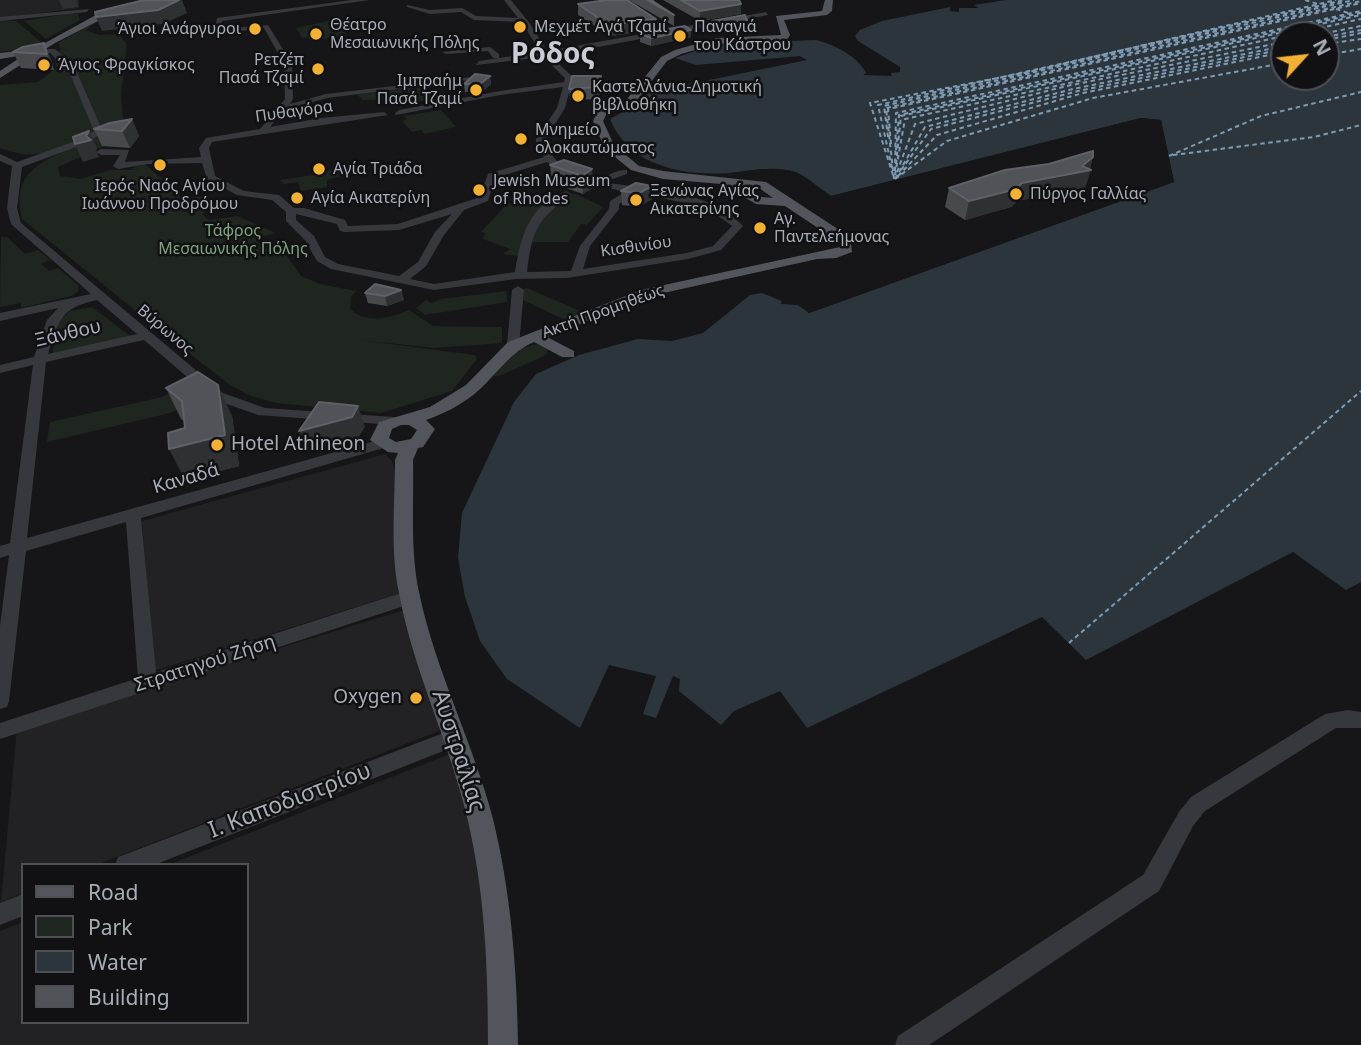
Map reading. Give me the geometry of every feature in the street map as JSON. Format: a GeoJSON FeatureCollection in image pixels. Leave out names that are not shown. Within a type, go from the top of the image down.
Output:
{"type":"FeatureCollection","features":[{"type":"Feature","properties":{"kind":"main road"},"geometry":{"type":"LineString","coordinates":[[1,74],[97,18],[156,0]]}},
{"type":"Feature","properties":{"kind":"main road"},"geometry":{"type":"LineString","coordinates":[[630,170],[607,144],[598,121],[603,111],[631,101],[664,59],[678,52],[717,41],[786,36],[779,18],[828,11],[830,0]]}},
{"type":"Feature","properties":{"kind":"main road"},"geometry":{"type":"LineString","coordinates":[[0,55],[38,51]]}},
{"type":"Feature","properties":{"kind":"main road","name":"Ακτή Προμηθέως"},"geometry":{"type":"LineString","coordinates":[[424,418],[472,388],[513,345],[646,293],[817,255],[836,254],[847,248],[845,240],[788,202],[756,200],[722,181],[630,170]]}},
{"type":"Feature","properties":{"kind":"main road"},"geometry":{"type":"LineString","coordinates":[[693,282],[707,294]]}},
{"type":"Feature","properties":{"kind":"main road"},"geometry":{"type":"LineString","coordinates":[[535,337],[568,354]]}},
{"type":"Feature","properties":{"kind":"main road"},"geometry":{"type":"LineString","coordinates":[[424,418],[425,434],[397,450],[378,435],[380,430],[394,421],[424,418]]}},
{"type":"Feature","properties":{"kind":"main road","name":"Αυστραλίας"},"geometry":{"type":"LineString","coordinates":[[397,450],[410,597],[471,786],[489,866],[503,997],[503,1045]]}},
{"type":"Feature","properties":{"kind":"street"},"geometry":{"type":"LineString","coordinates":[[86,0],[87,10]]}},
{"type":"Feature","properties":{"kind":"street"},"geometry":{"type":"LineString","coordinates":[[264,130],[283,108],[291,93],[288,64],[266,26],[219,32],[219,19],[367,0]]}},
{"type":"Feature","properties":{"kind":"street"},"geometry":{"type":"LineString","coordinates":[[507,0],[545,53],[569,77],[563,106],[550,127],[541,135],[540,144],[548,159],[558,167],[594,182],[634,191]]}},
{"type":"Feature","properties":{"kind":"street"},"geometry":{"type":"LineString","coordinates":[[409,6],[430,12],[462,10],[474,18],[523,20]]}},
{"type":"Feature","properties":{"kind":"street"},"geometry":{"type":"LineString","coordinates":[[0,19],[87,10],[97,18]]}},
{"type":"Feature","properties":{"kind":"street"},"geometry":{"type":"LineString","coordinates":[[479,61],[671,33],[766,14]]}},
{"type":"Feature","properties":{"kind":"street"},"geometry":{"type":"LineString","coordinates":[[661,26],[671,33]]}},
{"type":"Feature","properties":{"kind":"street"},"geometry":{"type":"LineString","coordinates":[[446,52],[490,50],[496,56],[481,58],[479,61]]}},
{"type":"Feature","properties":{"kind":"street"},"geometry":{"type":"LineString","coordinates":[[0,158],[18,166],[70,148],[97,134],[99,129],[71,68],[52,51],[38,51]]}},
{"type":"Feature","properties":{"kind":"street"},"geometry":{"type":"LineString","coordinates":[[479,61],[493,80],[507,92]]}},
{"type":"Feature","properties":{"kind":"street"},"geometry":{"type":"LineString","coordinates":[[283,108],[326,96],[477,78],[493,80]]}},
{"type":"Feature","properties":{"kind":"street"},"geometry":{"type":"LineString","coordinates":[[399,113],[507,92],[565,86]]}},
{"type":"Feature","properties":{"kind":"street","name":"Πυθαγόρα"},"geometry":{"type":"LineString","coordinates":[[205,160],[204,148],[209,140],[264,130],[384,115]]}},
{"type":"Feature","properties":{"kind":"street"},"geometry":{"type":"LineString","coordinates":[[70,148],[85,153]]}},
{"type":"Feature","properties":{"kind":"street"},"geometry":{"type":"LineString","coordinates":[[102,152],[123,155],[120,166],[205,160],[208,175],[228,190],[260,198],[275,197],[290,211],[304,211],[342,226],[399,227],[484,200],[491,176],[548,159]]}},
{"type":"Feature","properties":{"kind":"street","name":"Βύρωνος"},"geometry":{"type":"LineString","coordinates":[[18,166],[12,208],[16,225],[218,396],[263,412],[394,421]]}},
{"type":"Feature","properties":{"kind":"street"},"geometry":{"type":"LineString","coordinates":[[594,182],[630,170]]}},
{"type":"Feature","properties":{"kind":"street"},"geometry":{"type":"LineString","coordinates":[[576,272],[585,246],[614,209],[614,203],[634,191]]}},
{"type":"Feature","properties":{"kind":"street","name":"Κισθινίου"},"geometry":{"type":"LineString","coordinates":[[290,211],[291,221],[310,238],[321,259],[328,264],[345,271],[434,287],[519,286],[576,272],[688,256],[717,248],[738,226],[734,220],[703,206],[634,191]]}},
{"type":"Feature","properties":{"kind":"street"},"geometry":{"type":"LineString","coordinates":[[513,345],[522,251],[534,217],[566,194]]}},
{"type":"Feature","properties":{"kind":"street"},"geometry":{"type":"LineString","coordinates":[[400,281],[422,264],[439,234],[460,208]]}},
{"type":"Feature","properties":{"kind":"street"},"geometry":{"type":"LineString","coordinates":[[0,317],[97,296]]}},
{"type":"Feature","properties":{"kind":"street"},"geometry":{"type":"LineString","coordinates":[[0,701],[40,360],[53,320],[71,302]]}},
{"type":"Feature","properties":{"kind":"street","name":"Ξάνθου"},"geometry":{"type":"LineString","coordinates":[[0,369],[144,336]]}},
{"type":"Feature","properties":{"kind":"street","name":"Καναδά"},"geometry":{"type":"LineString","coordinates":[[0,552],[133,514],[397,450]]}},
{"type":"Feature","properties":{"kind":"street"},"geometry":{"type":"LineString","coordinates":[[133,514],[148,683]]}},
{"type":"Feature","properties":{"kind":"street","name":"Στρατηγού Ζήση"},"geometry":{"type":"LineString","coordinates":[[0,731],[410,597]]}},
{"type":"Feature","properties":{"kind":"street"},"geometry":{"type":"LineString","coordinates":[[907,1045],[1151,883],[1186,819],[1198,804],[1332,720],[1361,720]]}},
{"type":"Feature","properties":{"kind":"street","name":"Ι. Καποδιστρίου"},"geometry":{"type":"LineString","coordinates":[[131,863],[454,738]]}},
{"type":"Feature","properties":{"kind":"street"},"geometry":{"type":"LineString","coordinates":[[0,914],[21,906]]}},
{"type":"Feature","properties":{"kind":"shaded area"},"geometry":{"type":"Polygon","coordinates":[[[0,0],[79,0],[79,8],[0,18],[0,0]]]}},
{"type":"Feature","properties":{"kind":"shaded area"},"geometry":{"type":"Polygon","coordinates":[[[385,454],[392,461],[395,471],[400,593],[154,671],[142,521],[385,454]]]}},
{"type":"Feature","properties":{"kind":"shaded area"},"geometry":{"type":"Polygon","coordinates":[[[411,608],[449,727],[101,863],[21,863],[21,894],[1,902],[17,728],[411,608]]]}},
{"type":"Feature","properties":{"kind":"shaded area"},"geometry":{"type":"Polygon","coordinates":[[[455,752],[478,832],[497,1045],[0,1045],[0,931],[21,923],[21,1024],[248,1024],[248,863],[173,863],[455,752]]]}},
{"type":"Feature","properties":{"kind":"green space"},"geometry":{"type":"Polygon","coordinates":[[[78,14],[80,20],[46,39],[24,21],[78,14]]]}},
{"type":"Feature","properties":{"kind":"green space"},"geometry":{"type":"Polygon","coordinates":[[[0,20],[16,21],[41,42],[32,48],[0,52],[0,20]]]}},
{"type":"Feature","properties":{"kind":"green space","name":"Τάφρος Μεσαιωνικής Πόλης"},"geometry":{"type":"Polygon","coordinates":[[[97,21],[86,30],[99,35],[119,34],[127,45],[121,95],[123,119],[116,141],[58,167],[60,176],[81,179],[110,170],[140,170],[130,169],[145,164],[175,191],[171,196],[221,198],[223,205],[209,208],[202,214],[209,220],[237,216],[276,233],[257,238],[262,247],[278,243],[301,276],[320,284],[356,291],[351,297],[350,308],[363,317],[378,318],[409,310],[433,326],[502,327],[502,343],[434,348],[360,340],[475,355],[477,359],[452,391],[381,413],[276,403],[251,396],[230,385],[167,336],[22,219],[21,190],[31,171],[50,158],[75,147],[76,142],[31,155],[0,148],[0,85],[38,82],[57,68],[52,52],[61,50],[58,43],[97,21]]]}},
{"type":"Feature","properties":{"kind":"green space"},"geometry":{"type":"Polygon","coordinates":[[[329,21],[339,23],[347,35],[310,41],[308,37],[302,38],[296,28],[329,21]]]}},
{"type":"Feature","properties":{"kind":"green space"},"geometry":{"type":"Polygon","coordinates":[[[419,87],[430,100],[403,104],[394,99],[362,100],[357,94],[419,87]]]}},
{"type":"Feature","properties":{"kind":"green space"},"geometry":{"type":"Polygon","coordinates":[[[441,110],[456,127],[424,134],[421,130],[412,132],[402,121],[407,119],[404,116],[441,110]]]}},
{"type":"Feature","properties":{"kind":"green space"},"geometry":{"type":"Polygon","coordinates":[[[346,165],[351,173],[327,180],[327,187],[301,191],[298,182],[284,184],[280,180],[313,175],[346,165]]]}},
{"type":"Feature","properties":{"kind":"green space"},"geometry":{"type":"Polygon","coordinates":[[[564,193],[576,194],[603,207],[587,225],[581,224],[568,242],[530,242],[526,257],[503,254],[510,249],[483,239],[485,233],[481,232],[508,203],[515,204],[530,198],[554,200],[564,193]]]}},
{"type":"Feature","properties":{"kind":"green space"},"geometry":{"type":"Polygon","coordinates":[[[1,237],[7,237],[25,254],[38,250],[50,260],[41,264],[49,271],[58,268],[78,285],[78,292],[21,308],[21,303],[0,307],[1,237]]]}},
{"type":"Feature","properties":{"kind":"green space"},"geometry":{"type":"Polygon","coordinates":[[[524,289],[582,312],[565,320],[523,300],[524,289]]]}},
{"type":"Feature","properties":{"kind":"green space"},"geometry":{"type":"Polygon","coordinates":[[[506,291],[507,302],[425,315],[416,308],[426,300],[431,303],[441,299],[506,291]]]}},
{"type":"Feature","properties":{"kind":"green space"},"geometry":{"type":"Polygon","coordinates":[[[92,307],[130,336],[52,355],[57,322],[70,311],[92,307]]]}},
{"type":"Feature","properties":{"kind":"green space"},"geometry":{"type":"Polygon","coordinates":[[[537,344],[548,349],[546,355],[499,376],[493,376],[516,350],[537,344]]]}},
{"type":"Feature","properties":{"kind":"green space"},"geometry":{"type":"Polygon","coordinates":[[[191,383],[207,398],[170,413],[47,442],[50,422],[162,397],[191,383]]]}},
{"type":"Feature","properties":{"kind":"water"},"geometry":{"type":"Polygon","coordinates":[[[1006,0],[1361,0],[1361,582],[1346,590],[1293,552],[1086,660],[1042,617],[807,728],[780,691],[734,711],[721,725],[679,691],[680,679],[673,676],[656,718],[643,714],[656,676],[609,665],[580,728],[507,679],[480,641],[465,597],[458,558],[462,513],[514,402],[536,374],[579,355],[638,339],[672,341],[703,333],[750,295],[762,293],[782,301],[781,304],[798,305],[809,313],[1174,182],[1161,120],[1141,118],[831,196],[804,176],[787,170],[712,174],[660,165],[630,148],[610,119],[640,103],[646,93],[807,60],[800,56],[696,65],[675,58],[716,44],[816,40],[838,48],[852,57],[866,73],[863,75],[892,76],[891,73],[900,72],[900,67],[858,41],[855,36],[860,30],[882,21],[950,7],[950,11],[959,12],[959,8],[979,8],[974,5],[1006,0]]]}},
{"type":"Feature","properties":{"kind":"pier"},"geometry":{"type":"Polygon","coordinates":[[[1141,118],[1161,120],[1174,182],[809,313],[797,301],[810,309],[1170,180],[1158,123],[1141,122],[831,200],[795,175],[761,173],[733,176],[730,173],[761,169],[796,172],[831,196],[1141,118]]]}},
{"type":"Feature","properties":{"kind":"building"},"geometry":{"type":"Polygon","coordinates":[[[144,0],[179,0],[158,10],[96,17],[95,12],[144,0]]]}},
{"type":"Feature","properties":{"kind":"building"},"geometry":{"type":"Polygon","coordinates":[[[627,0],[656,19],[609,25],[578,4],[627,0]]]}},
{"type":"Feature","properties":{"kind":"building"},"geometry":{"type":"Polygon","coordinates":[[[681,0],[739,0],[741,4],[700,11],[681,0]]]}},
{"type":"Feature","properties":{"kind":"building"},"geometry":{"type":"Polygon","coordinates":[[[745,15],[747,20],[719,24],[712,21],[745,15]]]}},
{"type":"Feature","properties":{"kind":"building"},"geometry":{"type":"Polygon","coordinates":[[[685,26],[691,30],[651,38],[640,34],[685,26]]]}},
{"type":"Feature","properties":{"kind":"building"},"geometry":{"type":"Polygon","coordinates":[[[44,43],[47,54],[13,52],[23,47],[44,43]]]}},
{"type":"Feature","properties":{"kind":"building"},"geometry":{"type":"Polygon","coordinates":[[[475,74],[490,76],[480,84],[464,84],[475,74]]]}},
{"type":"Feature","properties":{"kind":"building"},"geometry":{"type":"Polygon","coordinates":[[[572,76],[601,76],[598,87],[569,89],[572,76]]]}},
{"type":"Feature","properties":{"kind":"building"},"geometry":{"type":"Polygon","coordinates":[[[132,119],[122,131],[94,129],[110,123],[132,119]]]}},
{"type":"Feature","properties":{"kind":"building"},"geometry":{"type":"Polygon","coordinates":[[[89,131],[86,136],[91,140],[75,144],[73,137],[89,131]]]}},
{"type":"Feature","properties":{"kind":"building"},"geometry":{"type":"Polygon","coordinates":[[[1093,151],[1093,157],[1082,166],[1091,170],[1022,183],[1016,189],[969,201],[949,188],[1005,170],[1049,164],[1093,151]]]}},
{"type":"Feature","properties":{"kind":"building"},"geometry":{"type":"Polygon","coordinates":[[[564,160],[592,169],[582,176],[550,165],[564,160]]]}},
{"type":"Feature","properties":{"kind":"building"},"geometry":{"type":"Polygon","coordinates":[[[636,183],[652,186],[639,193],[621,191],[636,183]]]}},
{"type":"Feature","properties":{"kind":"building"},"geometry":{"type":"Polygon","coordinates":[[[375,284],[401,290],[385,296],[365,293],[375,284]]]}},
{"type":"Feature","properties":{"kind":"building"},"geometry":{"type":"Polygon","coordinates":[[[198,372],[218,385],[225,435],[169,449],[168,433],[185,428],[182,401],[166,388],[198,372]]]}},
{"type":"Feature","properties":{"kind":"building"},"geometry":{"type":"Polygon","coordinates":[[[319,402],[358,406],[352,417],[299,431],[319,402]]]}},
{"type":"Feature","properties":{"kind":"ferry route"},"geometry":{"type":"LineString","coordinates":[[1305,0],[1318,4]]}},
{"type":"Feature","properties":{"kind":"ferry route"},"geometry":{"type":"LineString","coordinates":[[1123,50],[1336,0]]}},
{"type":"Feature","properties":{"kind":"ferry route"},"geometry":{"type":"LineString","coordinates":[[1123,50],[1345,0]]}},
{"type":"Feature","properties":{"kind":"ferry route"},"geometry":{"type":"LineString","coordinates":[[888,137],[884,106],[1354,0]]}},
{"type":"Feature","properties":{"kind":"ferry route"},"geometry":{"type":"LineString","coordinates":[[894,179],[886,108],[1361,1]]}},
{"type":"Feature","properties":{"kind":"ferry route"},"geometry":{"type":"LineString","coordinates":[[891,144],[888,109],[1361,3]]}},
{"type":"Feature","properties":{"kind":"ferry route"},"geometry":{"type":"LineString","coordinates":[[1336,9],[1348,13]]}},
{"type":"Feature","properties":{"kind":"ferry route"},"geometry":{"type":"LineString","coordinates":[[895,171],[896,113],[1361,11]]}},
{"type":"Feature","properties":{"kind":"ferry route"},"geometry":{"type":"LineString","coordinates":[[896,150],[899,115],[1361,13]]}},
{"type":"Feature","properties":{"kind":"ferry route"},"geometry":{"type":"LineString","coordinates":[[896,164],[901,116],[1361,15]]}},
{"type":"Feature","properties":{"kind":"ferry route"},"geometry":{"type":"LineString","coordinates":[[1340,24],[1361,19]]}},
{"type":"Feature","properties":{"kind":"ferry route"},"geometry":{"type":"LineString","coordinates":[[1340,30],[1361,26]]}},
{"type":"Feature","properties":{"kind":"ferry route"},"geometry":{"type":"LineString","coordinates":[[1340,34],[1361,30]]}},
{"type":"Feature","properties":{"kind":"ferry route"},"geometry":{"type":"LineString","coordinates":[[1340,37],[1361,33]]}},
{"type":"Feature","properties":{"kind":"ferry route"},"geometry":{"type":"LineString","coordinates":[[895,175],[905,119],[1270,39]]}},
{"type":"Feature","properties":{"kind":"ferry route"},"geometry":{"type":"LineString","coordinates":[[1340,42],[1361,39]]}},
{"type":"Feature","properties":{"kind":"ferry route"},"geometry":{"type":"LineString","coordinates":[[897,172],[915,124],[1067,86],[1270,45]]}},
{"type":"Feature","properties":{"kind":"ferry route"},"geometry":{"type":"LineString","coordinates":[[1270,49],[1073,89],[925,127],[895,179],[947,141],[1093,98],[1270,66]]}},
{"type":"Feature","properties":{"kind":"ferry route"},"geometry":{"type":"LineString","coordinates":[[1340,53],[1361,49]]}},
{"type":"Feature","properties":{"kind":"ferry route"},"geometry":{"type":"LineString","coordinates":[[1003,77],[1123,50]]}},
{"type":"Feature","properties":{"kind":"ferry route"},"geometry":{"type":"LineString","coordinates":[[1003,77],[1123,50]]}},
{"type":"Feature","properties":{"kind":"ferry route"},"geometry":{"type":"LineString","coordinates":[[901,170],[931,129],[1078,91],[1270,52]]}},
{"type":"Feature","properties":{"kind":"ferry route"},"geometry":{"type":"LineString","coordinates":[[898,176],[937,135],[1083,93],[1270,55]]}},
{"type":"Feature","properties":{"kind":"ferry route"},"geometry":{"type":"LineString","coordinates":[[892,168],[878,105],[1003,77]]}},
{"type":"Feature","properties":{"kind":"ferry route"},"geometry":{"type":"LineString","coordinates":[[893,175],[870,103],[1003,77]]}},
{"type":"Feature","properties":{"kind":"ferry route"},"geometry":{"type":"LineString","coordinates":[[1169,156],[1261,116],[1361,92]]}},
{"type":"Feature","properties":{"kind":"ferry route"},"geometry":{"type":"LineString","coordinates":[[1173,155],[1314,137],[1361,125]]}},
{"type":"Feature","properties":{"kind":"ferry route"},"geometry":{"type":"LineString","coordinates":[[1069,643],[1361,391]]}},
{"type":"Feature","properties":{"kind":"place","name":"Μεχμέτ Αγά Τζαμί"},"geometry":{"type":"Point","coordinates":[520,27]}},
{"type":"Feature","properties":{"kind":"place","name":"Άγιοι Ανάργυροι"},"geometry":{"type":"Point","coordinates":[255,29]}},
{"type":"Feature","properties":{"kind":"place","name":"Θέατρο Μεσαιωνικής Πόλης"},"geometry":{"type":"Point","coordinates":[316,34]}},
{"type":"Feature","properties":{"kind":"place","name":"Παναγιά του Κάστρου"},"geometry":{"type":"Point","coordinates":[680,36]}},
{"type":"Feature","properties":{"kind":"place","name":"Άγιος Φραγκίσκος"},"geometry":{"type":"Point","coordinates":[44,65]}},
{"type":"Feature","properties":{"kind":"place","name":"Ρετζέπ Πασά Τζαμί"},"geometry":{"type":"Point","coordinates":[318,69]}},
{"type":"Feature","properties":{"kind":"place","name":"Ιμπραήμ Πασά Τζαμί"},"geometry":{"type":"Point","coordinates":[476,90]}},
{"type":"Feature","properties":{"kind":"place","name":"Καστελλάνια-Δημοτική βιβλιοθήκη"},"geometry":{"type":"Point","coordinates":[578,96]}},
{"type":"Feature","properties":{"kind":"place","name":"Μνημείο ολοκαυτώματος"},"geometry":{"type":"Point","coordinates":[521,139]}},
{"type":"Feature","properties":{"kind":"place","name":"Ιερός Ναός Αγίου Ιωάννου Προδρόμου"},"geometry":{"type":"Point","coordinates":[160,165]}},
{"type":"Feature","properties":{"kind":"place","name":"Αγία Τριάδα"},"geometry":{"type":"Point","coordinates":[319,169]}},
{"type":"Feature","properties":{"kind":"place","name":"Jewish Museum of Rhodes"},"geometry":{"type":"Point","coordinates":[479,190]}},
{"type":"Feature","properties":{"kind":"place","name":"Πύργος Γαλλίας"},"geometry":{"type":"Point","coordinates":[1016,194]}},
{"type":"Feature","properties":{"kind":"place","name":"Αγία Αικατερίνη"},"geometry":{"type":"Point","coordinates":[297,198]}},
{"type":"Feature","properties":{"kind":"place","name":"Ξενώνας Αγίας Αικατερίνης"},"geometry":{"type":"Point","coordinates":[636,200]}},
{"type":"Feature","properties":{"kind":"place","name":"Αγ. Παντελεήμονας"},"geometry":{"type":"Point","coordinates":[760,228]}},
{"type":"Feature","properties":{"kind":"place","name":"Hotel Athineon"},"geometry":{"type":"Point","coordinates":[217,445]}},
{"type":"Feature","properties":{"kind":"place","name":"Oxygen"},"geometry":{"type":"Point","coordinates":[416,698]}},
{"type":"Feature","properties":{"kind":"district","name":"Ρόδος"},"geometry":{"type":"Point","coordinates":[553,55]}}]}
